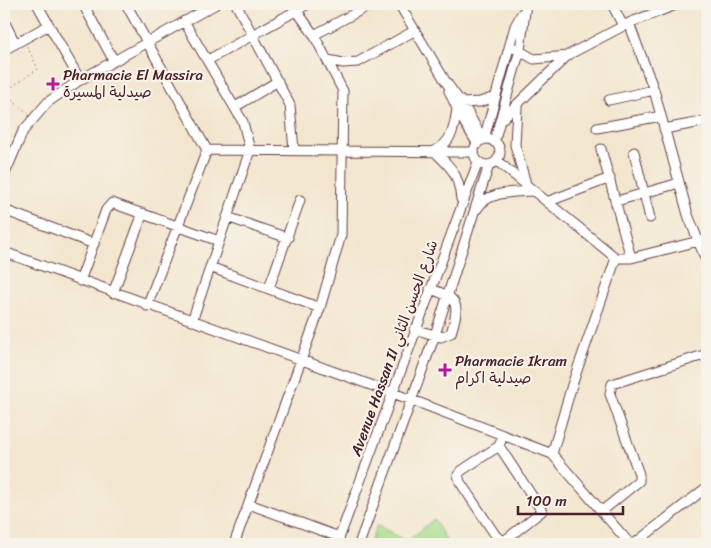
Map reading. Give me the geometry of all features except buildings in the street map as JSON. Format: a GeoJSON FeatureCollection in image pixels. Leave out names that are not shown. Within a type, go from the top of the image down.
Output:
{"type":"FeatureCollection","features":[{"type":"Feature","properties":{"kind":"street"},"geometry":{"type":"LineString","coordinates":[[83,4],[114,61]]}},
{"type":"Feature","properties":{"kind":"street"},"geometry":{"type":"LineString","coordinates":[[126,4],[207,150],[147,306]]}},
{"type":"Feature","properties":{"kind":"street"},"geometry":{"type":"LineString","coordinates":[[4,176],[7,158],[23,131],[33,117],[48,102],[80,80],[184,21],[199,8],[216,4]]}},
{"type":"Feature","properties":{"kind":"street"},"geometry":{"type":"LineString","coordinates":[[236,4],[278,82],[292,114],[294,150]]}},
{"type":"Feature","properties":{"kind":"street"},"geometry":{"type":"LineString","coordinates":[[208,60],[297,11],[306,4]]}},
{"type":"Feature","properties":{"kind":"street"},"geometry":{"type":"LineString","coordinates":[[314,35],[372,4]]}},
{"type":"Feature","properties":{"kind":"street"},"geometry":{"type":"LineString","coordinates":[[399,4],[446,82],[462,103],[495,96]]}},
{"type":"Feature","properties":{"kind":"street"},"geometry":{"type":"LineString","coordinates":[[612,4],[626,25],[654,90],[688,215],[703,240],[707,263]]}},
{"type":"Feature","properties":{"kind":"street"},"geometry":{"type":"LineString","coordinates":[[501,120],[517,107],[568,56],[626,25],[678,4]]}},
{"type":"Feature","properties":{"kind":"street"},"geometry":{"type":"LineString","coordinates":[[39,5],[80,80]]}},
{"type":"Feature","properties":{"kind":"street"},"geometry":{"type":"LineString","coordinates":[[526,6],[515,26],[479,143],[478,162],[493,163],[530,188],[616,258],[631,258],[703,240]]}},
{"type":"Feature","properties":{"kind":"street"},"geometry":{"type":"LineString","coordinates":[[493,163],[500,152],[494,142],[520,50],[526,6]]}},
{"type":"Feature","properties":{"kind":"street"},"geometry":{"type":"LineString","coordinates":[[234,544],[320,308],[341,235],[345,99],[340,82],[328,60],[314,35],[297,11]]}},
{"type":"Feature","properties":{"kind":"street"},"geometry":{"type":"LineString","coordinates":[[4,21],[19,41]]}},
{"type":"Feature","properties":{"kind":"street"},"geometry":{"type":"LineString","coordinates":[[184,21],[235,106],[247,131],[250,150],[192,321]]}},
{"type":"Feature","properties":{"kind":"street"},"geometry":{"type":"LineString","coordinates":[[4,50],[49,25]]}},
{"type":"Feature","properties":{"kind":"street"},"geometry":{"type":"LineString","coordinates":[[328,60],[344,63],[358,62],[414,31]]}},
{"type":"Feature","properties":{"kind":"street"},"geometry":{"type":"LineString","coordinates":[[510,47],[520,50],[534,59],[568,56]]}},
{"type":"Feature","properties":{"kind":"street"},"geometry":{"type":"LineString","coordinates":[[235,106],[278,82]]}},
{"type":"Feature","properties":{"kind":"street"},"geometry":{"type":"LineString","coordinates":[[446,82],[456,108],[479,143]]}},
{"type":"Feature","properties":{"kind":"street"},"geometry":{"type":"LineString","coordinates":[[609,100],[654,90]]}},
{"type":"Feature","properties":{"kind":"street"},"geometry":{"type":"LineString","coordinates":[[459,98],[479,143]]}},
{"type":"Feature","properties":{"kind":"street"},"geometry":{"type":"LineString","coordinates":[[517,107],[516,145],[530,188]]}},
{"type":"Feature","properties":{"kind":"street"},"geometry":{"type":"LineString","coordinates":[[432,151],[437,150],[450,137],[456,108]]}},
{"type":"Feature","properties":{"kind":"street"},"geometry":{"type":"LineString","coordinates":[[597,128],[661,116]]}},
{"type":"Feature","properties":{"kind":"street"},"geometry":{"type":"LineString","coordinates":[[664,129],[707,121]]}},
{"type":"Feature","properties":{"kind":"street"},"geometry":{"type":"LineString","coordinates":[[207,150],[432,151],[494,142]]}},
{"type":"Feature","properties":{"kind":"street"},"geometry":{"type":"LineString","coordinates":[[602,149],[631,258]]}},
{"type":"Feature","properties":{"kind":"street"},"geometry":{"type":"LineString","coordinates":[[432,151],[453,169],[460,184],[461,201]]}},
{"type":"Feature","properties":{"kind":"street"},"geometry":{"type":"LineString","coordinates":[[634,152],[650,218]]}},
{"type":"Feature","properties":{"kind":"street","name":"Avenue Hassan II شارع الحسن الثاني"},"geometry":{"type":"LineString","coordinates":[[338,541],[461,201],[478,162]]}},
{"type":"Feature","properties":{"kind":"street","name":"Avenue Hassan II شارع الحسن الثاني"},"geometry":{"type":"LineString","coordinates":[[359,544],[435,335],[475,211],[493,163]]}},
{"type":"Feature","properties":{"kind":"street"},"geometry":{"type":"LineString","coordinates":[[547,202],[610,178]]}},
{"type":"Feature","properties":{"kind":"street"},"geometry":{"type":"LineString","coordinates":[[617,201],[679,183]]}},
{"type":"Feature","properties":{"kind":"street"},"geometry":{"type":"LineString","coordinates":[[475,211],[480,204],[494,196],[530,188]]}},
{"type":"Feature","properties":{"kind":"street"},"geometry":{"type":"LineString","coordinates":[[270,288],[300,200]]}},
{"type":"Feature","properties":{"kind":"street"},"geometry":{"type":"LineString","coordinates":[[80,281],[110,205],[115,203],[219,241]]}},
{"type":"Feature","properties":{"kind":"street"},"geometry":{"type":"LineString","coordinates":[[4,210],[94,244]]}},
{"type":"Feature","properties":{"kind":"street"},"geometry":{"type":"LineString","coordinates":[[113,293],[143,213]]}},
{"type":"Feature","properties":{"kind":"street"},"geometry":{"type":"LineString","coordinates":[[227,217],[288,238]]}},
{"type":"Feature","properties":{"kind":"street"},"geometry":{"type":"LineString","coordinates":[[4,252],[147,306],[412,400],[552,454],[630,544]]}},
{"type":"Feature","properties":{"kind":"street"},"geometry":{"type":"LineString","coordinates":[[552,454],[572,385],[616,258]]}},
{"type":"Feature","properties":{"kind":"street"},"geometry":{"type":"LineString","coordinates":[[210,267],[320,308]]}},
{"type":"Feature","properties":{"kind":"street"},"geometry":{"type":"LineString","coordinates":[[414,329],[445,337],[451,332],[457,310],[448,295],[430,289]]}},
{"type":"Feature","properties":{"kind":"street"},"geometry":{"type":"LineString","coordinates":[[602,512],[636,486],[639,481],[639,474],[610,394],[612,384],[616,381],[707,354]]}},
{"type":"Feature","properties":{"kind":"street"},"geometry":{"type":"LineString","coordinates":[[498,446],[542,511],[504,541],[496,536],[458,478],[461,471],[498,446],[503,435]]}},
{"type":"Feature","properties":{"kind":"street"},"geometry":{"type":"LineString","coordinates":[[634,544],[707,487]]}},
{"type":"Feature","properties":{"kind":"street"},"geometry":{"type":"LineString","coordinates":[[249,504],[338,541]]}},
{"type":"Feature","properties":{"kind":"path"},"geometry":{"type":"LineString","coordinates":[[19,41],[38,69],[4,93],[33,117]]}},
{"type":"Feature","properties":{"kind":"green space"},"geometry":{"type":"Polygon","coordinates":[[[434,519],[448,544],[370,544],[377,525],[407,542],[434,519]]]}},
{"type":"Feature","properties":{"kind":"place","name":"Pharmacie El Massira صيدلية المسيرة"},"geometry":{"type":"Point","coordinates":[53,84]}},
{"type":"Feature","properties":{"kind":"place","name":"Pharmacie Ikram صيدلية اكرام"},"geometry":{"type":"Point","coordinates":[445,370]}}]}
